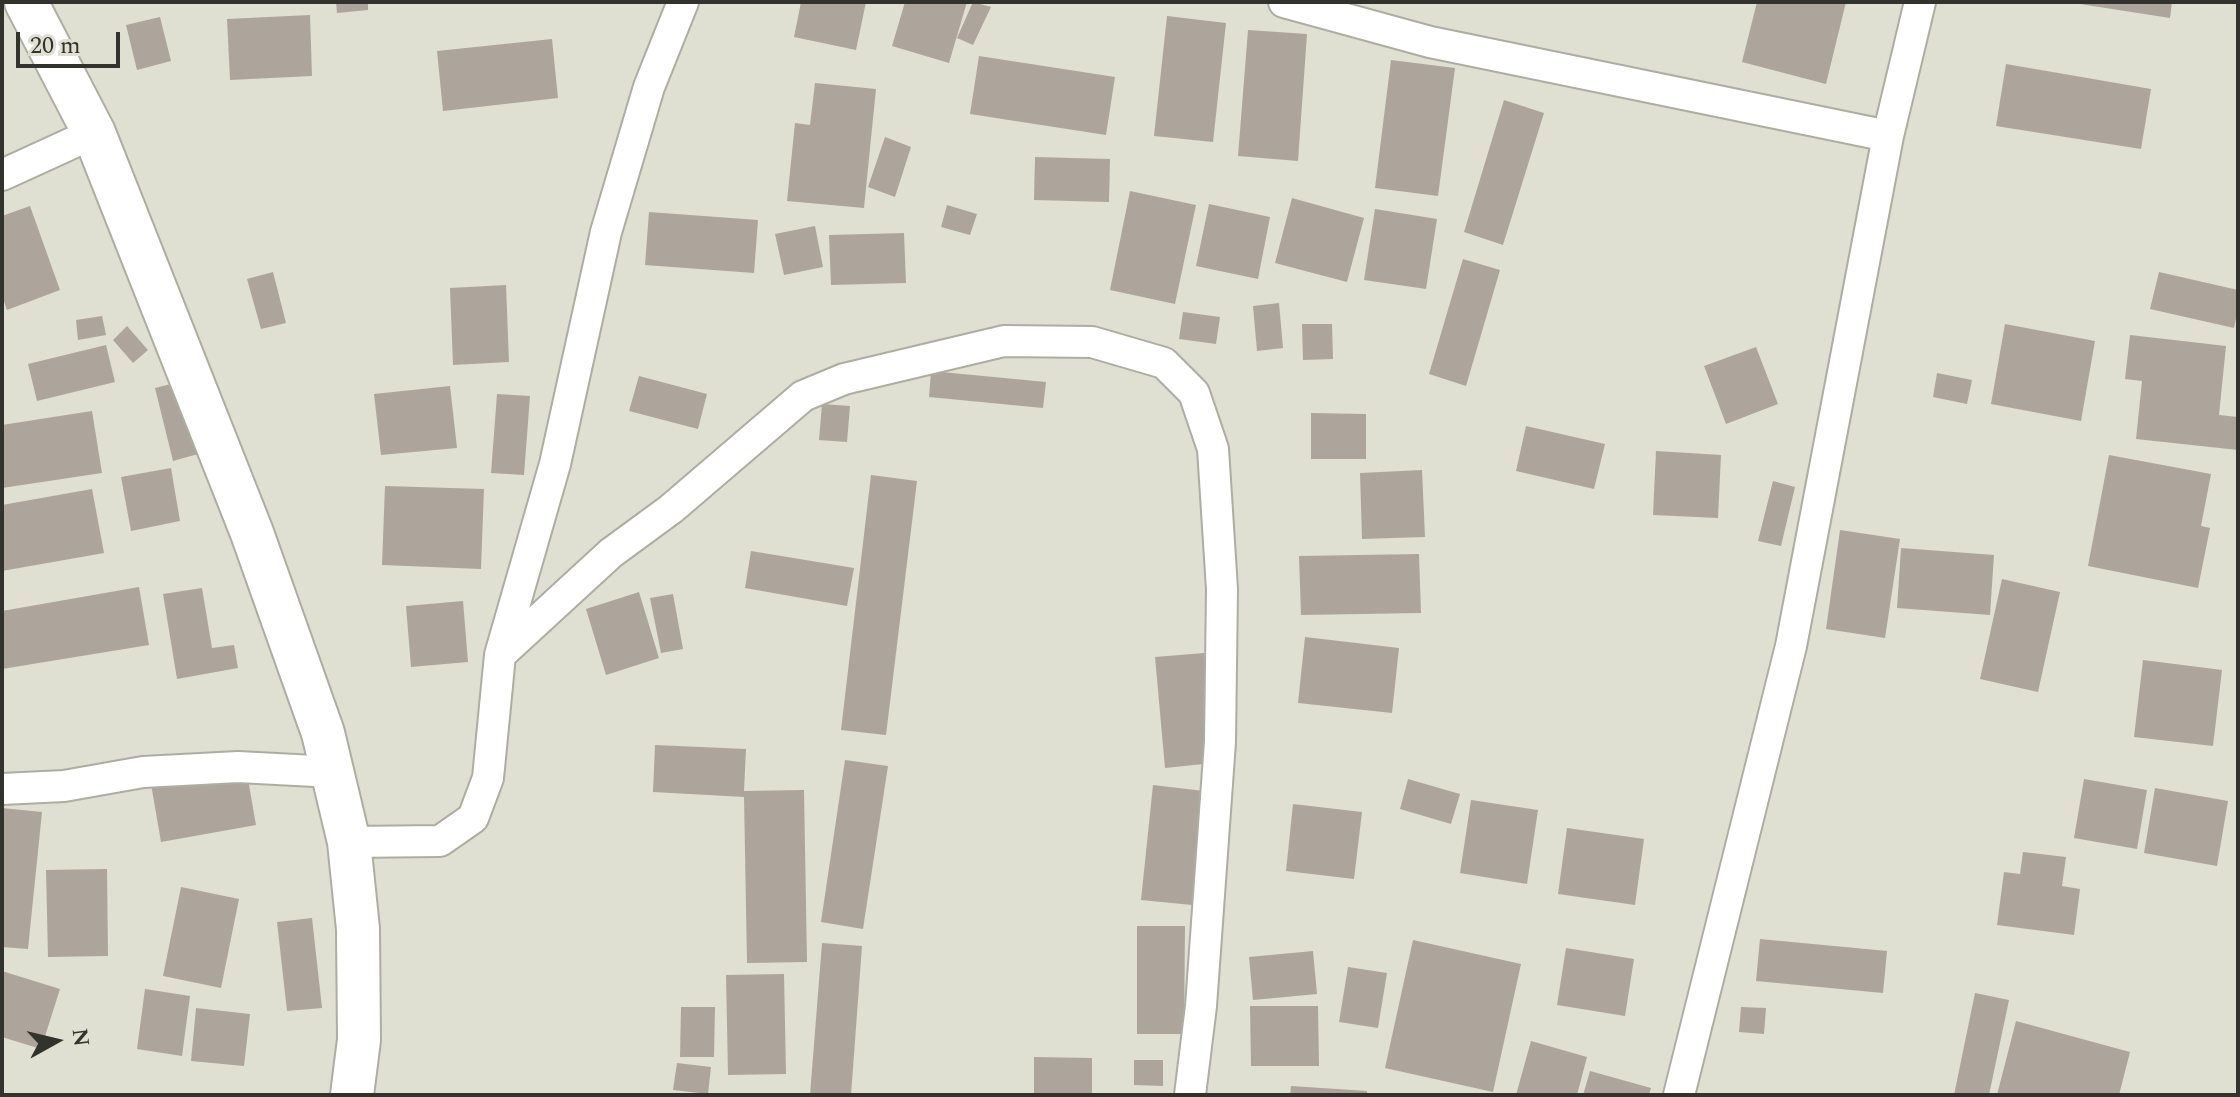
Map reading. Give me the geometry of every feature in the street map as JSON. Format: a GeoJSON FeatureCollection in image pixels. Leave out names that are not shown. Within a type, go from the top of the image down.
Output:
{"type":"FeatureCollection","features":[{"type":"Feature","properties":{"kind":"street"},"geometry":{"type":"LineString","coordinates":[[26,2],[94,133],[252,533],[323,733],[349,842],[358,929],[359,1040],[352,1095]]}},
{"type":"Feature","properties":{"kind":"street"},"geometry":{"type":"LineString","coordinates":[[349,842],[440,841],[473,818],[488,778],[500,655],[555,464],[606,232],[649,87],[683,2]]}},
{"type":"Feature","properties":{"kind":"street"},"geometry":{"type":"LineString","coordinates":[[1284,2],[1430,42],[1888,136]]}},
{"type":"Feature","properties":{"kind":"street"},"geometry":{"type":"LineString","coordinates":[[1679,1095],[1791,646],[1888,136],[1920,2]]}},
{"type":"Feature","properties":{"kind":"street"},"geometry":{"type":"LineString","coordinates":[[2,175],[94,133]]}},
{"type":"Feature","properties":{"kind":"street"},"geometry":{"type":"LineString","coordinates":[[500,655],[611,553],[671,509],[803,396],[844,379],[1004,341],[1092,342],[1164,363],[1194,393],[1213,449],[1222,589],[1220,742],[1201,1006],[1190,1095]]}},
{"type":"Feature","properties":{"kind":"street"},"geometry":{"type":"LineString","coordinates":[[2,789],[64,786],[143,772],[222,768],[334,772]]}},
{"type":"Feature","properties":{"kind":"building"},"geometry":{"type":"Polygon","coordinates":[[[336,2],[368,2],[368,10],[337,13],[336,2]]]}},
{"type":"Feature","properties":{"kind":"building"},"geometry":{"type":"Polygon","coordinates":[[[801,2],[866,2],[856,50],[794,37],[801,2]]]}},
{"type":"Feature","properties":{"kind":"building"},"geometry":{"type":"Polygon","coordinates":[[[905,2],[967,2],[949,63],[892,46],[905,2]]]}},
{"type":"Feature","properties":{"kind":"building"},"geometry":{"type":"Polygon","coordinates":[[[973,2],[991,7],[973,45],[957,38],[973,2]]]}},
{"type":"Feature","properties":{"kind":"building"},"geometry":{"type":"Polygon","coordinates":[[[1757,2],[1846,2],[1826,84],[1742,62],[1757,2]]]}},
{"type":"Feature","properties":{"kind":"building"},"geometry":{"type":"Polygon","coordinates":[[[2067,2],[2172,2],[2170,18],[2067,2]]]}},
{"type":"Feature","properties":{"kind":"building"},"geometry":{"type":"Polygon","coordinates":[[[310,15],[312,76],[230,80],[227,19],[310,15]]]}},
{"type":"Feature","properties":{"kind":"building"},"geometry":{"type":"Polygon","coordinates":[[[1167,16],[1226,23],[1213,142],[1154,136],[1167,16]]]}},
{"type":"Feature","properties":{"kind":"building"},"geometry":{"type":"Polygon","coordinates":[[[160,17],[171,61],[137,70],[126,25],[160,17]]]}},
{"type":"Feature","properties":{"kind":"building"},"geometry":{"type":"Polygon","coordinates":[[[1248,30],[1307,34],[1298,161],[1238,156],[1248,30]]]}},
{"type":"Feature","properties":{"kind":"building"},"geometry":{"type":"Polygon","coordinates":[[[552,39],[558,98],[443,111],[437,51],[552,39]]]}},
{"type":"Feature","properties":{"kind":"building"},"geometry":{"type":"Polygon","coordinates":[[[979,56],[1115,77],[1106,135],[970,114],[979,56]]]}},
{"type":"Feature","properties":{"kind":"building"},"geometry":{"type":"Polygon","coordinates":[[[1391,60],[1455,68],[1438,196],[1375,188],[1391,60]]]}},
{"type":"Feature","properties":{"kind":"building"},"geometry":{"type":"Polygon","coordinates":[[[2006,64],[2151,89],[2141,149],[1996,126],[2006,64]]]}},
{"type":"Feature","properties":{"kind":"building"},"geometry":{"type":"Polygon","coordinates":[[[815,83],[876,89],[864,208],[787,201],[795,123],[810,125],[815,83]]]}},
{"type":"Feature","properties":{"kind":"building"},"geometry":{"type":"Polygon","coordinates":[[[1504,100],[1544,113],[1503,245],[1464,232],[1504,100]]]}},
{"type":"Feature","properties":{"kind":"building"},"geometry":{"type":"Polygon","coordinates":[[[885,137],[911,147],[895,197],[868,187],[885,137]]]}},
{"type":"Feature","properties":{"kind":"building"},"geometry":{"type":"Polygon","coordinates":[[[1035,157],[1110,159],[1109,202],[1034,200],[1035,157]]]}},
{"type":"Feature","properties":{"kind":"building"},"geometry":{"type":"Polygon","coordinates":[[[1130,191],[1196,205],[1175,304],[1110,290],[1130,191]]]}},
{"type":"Feature","properties":{"kind":"building"},"geometry":{"type":"Polygon","coordinates":[[[1292,198],[1364,218],[1347,282],[1275,263],[1292,198]]]}},
{"type":"Feature","properties":{"kind":"building"},"geometry":{"type":"Polygon","coordinates":[[[1209,204],[1270,217],[1258,279],[1196,266],[1209,204]]]}},
{"type":"Feature","properties":{"kind":"building"},"geometry":{"type":"Polygon","coordinates":[[[947,205],[977,214],[970,235],[941,227],[947,205]]]}},
{"type":"Feature","properties":{"kind":"building"},"geometry":{"type":"Polygon","coordinates":[[[30,206],[60,290],[7,310],[2,296],[2,216],[30,206]]]}},
{"type":"Feature","properties":{"kind":"building"},"geometry":{"type":"Polygon","coordinates":[[[1375,209],[1437,219],[1426,289],[1364,280],[1375,209]]]}},
{"type":"Feature","properties":{"kind":"building"},"geometry":{"type":"Polygon","coordinates":[[[649,212],[758,220],[754,273],[645,265],[649,212]]]}},
{"type":"Feature","properties":{"kind":"building"},"geometry":{"type":"Polygon","coordinates":[[[815,226],[823,267],[784,275],[775,234],[815,226]]]}},
{"type":"Feature","properties":{"kind":"building"},"geometry":{"type":"Polygon","coordinates":[[[904,233],[906,283],[831,285],[829,235],[904,233]]]}},
{"type":"Feature","properties":{"kind":"building"},"geometry":{"type":"Polygon","coordinates":[[[1463,259],[1500,270],[1466,386],[1429,374],[1463,259]]]}},
{"type":"Feature","properties":{"kind":"building"},"geometry":{"type":"Polygon","coordinates":[[[273,272],[286,323],[261,329],[247,279],[273,272]]]}},
{"type":"Feature","properties":{"kind":"building"},"geometry":{"type":"Polygon","coordinates":[[[2159,272],[2238,290],[2234,328],[2150,309],[2159,272]]]}},
{"type":"Feature","properties":{"kind":"building"},"geometry":{"type":"Polygon","coordinates":[[[506,285],[509,362],[453,365],[450,288],[506,285]]]}},
{"type":"Feature","properties":{"kind":"building"},"geometry":{"type":"Polygon","coordinates":[[[1279,303],[1283,348],[1257,351],[1253,306],[1279,303]]]}},
{"type":"Feature","properties":{"kind":"building"},"geometry":{"type":"Polygon","coordinates":[[[1183,312],[1220,317],[1216,344],[1179,339],[1183,312]]]}},
{"type":"Feature","properties":{"kind":"building"},"geometry":{"type":"Polygon","coordinates":[[[102,316],[106,335],[78,340],[76,320],[102,316]]]}},
{"type":"Feature","properties":{"kind":"building"},"geometry":{"type":"Polygon","coordinates":[[[1302,324],[1332,324],[1333,359],[1303,360],[1302,324]]]}},
{"type":"Feature","properties":{"kind":"building"},"geometry":{"type":"Polygon","coordinates":[[[2005,324],[2095,341],[2081,421],[1991,404],[2005,324]]]}},
{"type":"Feature","properties":{"kind":"building"},"geometry":{"type":"Polygon","coordinates":[[[127,326],[148,350],[133,363],[113,340],[127,326]]]}},
{"type":"Feature","properties":{"kind":"building"},"geometry":{"type":"Polygon","coordinates":[[[2130,335],[2226,346],[2219,415],[2238,417],[2238,450],[2136,439],[2142,381],[2125,379],[2130,335]]]}},
{"type":"Feature","properties":{"kind":"building"},"geometry":{"type":"Polygon","coordinates":[[[106,345],[115,382],[37,401],[28,364],[106,345]]]}},
{"type":"Feature","properties":{"kind":"building"},"geometry":{"type":"Polygon","coordinates":[[[1756,347],[1778,404],[1726,424],[1704,366],[1756,347]]]}},
{"type":"Feature","properties":{"kind":"building"},"geometry":{"type":"Polygon","coordinates":[[[931,371],[1046,382],[1043,408],[929,397],[931,371]]]}},
{"type":"Feature","properties":{"kind":"building"},"geometry":{"type":"Polygon","coordinates":[[[1937,373],[1972,380],[1967,404],[1933,397],[1937,373]]]}},
{"type":"Feature","properties":{"kind":"building"},"geometry":{"type":"Polygon","coordinates":[[[639,376],[707,394],[698,429],[629,411],[639,376]]]}},
{"type":"Feature","properties":{"kind":"building"},"geometry":{"type":"Polygon","coordinates":[[[179,382],[198,454],[173,461],[155,388],[179,382]]]}},
{"type":"Feature","properties":{"kind":"building"},"geometry":{"type":"Polygon","coordinates":[[[450,386],[457,448],[381,455],[374,394],[450,386]]]}},
{"type":"Feature","properties":{"kind":"building"},"geometry":{"type":"Polygon","coordinates":[[[497,394],[530,396],[524,475],[491,473],[497,394]]]}},
{"type":"Feature","properties":{"kind":"building"},"geometry":{"type":"Polygon","coordinates":[[[822,404],[850,406],[847,442],[819,440],[822,404]]]}},
{"type":"Feature","properties":{"kind":"building"},"geometry":{"type":"Polygon","coordinates":[[[92,411],[102,473],[2,488],[2,425],[92,411]]]}},
{"type":"Feature","properties":{"kind":"building"},"geometry":{"type":"Polygon","coordinates":[[[1311,413],[1366,414],[1366,459],[1311,459],[1311,413]]]}},
{"type":"Feature","properties":{"kind":"building"},"geometry":{"type":"Polygon","coordinates":[[[1526,426],[1605,444],[1594,489],[1516,471],[1526,426]]]}},
{"type":"Feature","properties":{"kind":"building"},"geometry":{"type":"Polygon","coordinates":[[[1656,451],[1721,455],[1718,518],[1653,515],[1656,451]]]}},
{"type":"Feature","properties":{"kind":"building"},"geometry":{"type":"Polygon","coordinates":[[[2109,455],[2211,474],[2201,526],[2210,528],[2198,588],[2088,566],[2109,455]]]}},
{"type":"Feature","properties":{"kind":"building"},"geometry":{"type":"Polygon","coordinates":[[[171,468],[180,521],[131,531],[121,477],[171,468]]]}},
{"type":"Feature","properties":{"kind":"building"},"geometry":{"type":"Polygon","coordinates":[[[1422,470],[1425,537],[1362,539],[1360,473],[1422,470]]]}},
{"type":"Feature","properties":{"kind":"building"},"geometry":{"type":"Polygon","coordinates":[[[871,475],[917,481],[886,735],[841,730],[871,475]]]}},
{"type":"Feature","properties":{"kind":"building"},"geometry":{"type":"Polygon","coordinates":[[[1773,481],[1795,487],[1781,546],[1758,541],[1773,481]]]}},
{"type":"Feature","properties":{"kind":"building"},"geometry":{"type":"Polygon","coordinates":[[[385,486],[484,489],[481,569],[382,565],[385,486]]]}},
{"type":"Feature","properties":{"kind":"building"},"geometry":{"type":"Polygon","coordinates":[[[92,489],[104,553],[2,571],[2,505],[92,489]]]}},
{"type":"Feature","properties":{"kind":"building"},"geometry":{"type":"Polygon","coordinates":[[[1840,530],[1900,539],[1885,638],[1826,629],[1840,530]]]}},
{"type":"Feature","properties":{"kind":"building"},"geometry":{"type":"Polygon","coordinates":[[[1901,548],[1994,555],[1990,615],[1897,608],[1901,548]]]}},
{"type":"Feature","properties":{"kind":"building"},"geometry":{"type":"Polygon","coordinates":[[[751,551],[854,568],[847,606],[745,588],[751,551]]]}},
{"type":"Feature","properties":{"kind":"building"},"geometry":{"type":"Polygon","coordinates":[[[1419,554],[1421,613],[1301,615],[1299,556],[1419,554]]]}},
{"type":"Feature","properties":{"kind":"building"},"geometry":{"type":"Polygon","coordinates":[[[2002,579],[2060,592],[2038,692],[1980,679],[2002,579]]]}},
{"type":"Feature","properties":{"kind":"building"},"geometry":{"type":"Polygon","coordinates":[[[139,587],[149,645],[2,669],[2,611],[139,587]]]}},
{"type":"Feature","properties":{"kind":"building"},"geometry":{"type":"Polygon","coordinates":[[[202,588],[212,648],[234,645],[238,668],[177,679],[163,594],[202,588]]]}},
{"type":"Feature","properties":{"kind":"building"},"geometry":{"type":"Polygon","coordinates":[[[639,592],[659,658],[606,675],[586,609],[639,592]]]}},
{"type":"Feature","properties":{"kind":"building"},"geometry":{"type":"Polygon","coordinates":[[[673,594],[683,649],[661,653],[650,598],[673,594]]]}},
{"type":"Feature","properties":{"kind":"building"},"geometry":{"type":"Polygon","coordinates":[[[463,601],[468,662],[411,667],[406,606],[463,601]]]}},
{"type":"Feature","properties":{"kind":"building"},"geometry":{"type":"Polygon","coordinates":[[[1305,637],[1399,648],[1392,713],[1298,703],[1305,637]]]}},
{"type":"Feature","properties":{"kind":"building"},"geometry":{"type":"Polygon","coordinates":[[[1204,653],[1213,763],[1165,768],[1155,657],[1204,653]]]}},
{"type":"Feature","properties":{"kind":"building"},"geometry":{"type":"Polygon","coordinates":[[[2143,660],[2222,670],[2213,746],[2134,737],[2143,660]]]}},
{"type":"Feature","properties":{"kind":"building"},"geometry":{"type":"Polygon","coordinates":[[[655,745],[746,749],[744,791],[804,790],[807,962],[747,963],[744,797],[653,792],[655,745]]]}},
{"type":"Feature","properties":{"kind":"building"},"geometry":{"type":"Polygon","coordinates":[[[845,760],[888,766],[863,929],[821,922],[845,760]]]}},
{"type":"Feature","properties":{"kind":"building"},"geometry":{"type":"Polygon","coordinates":[[[246,768],[256,825],[161,842],[151,784],[246,768]]]}},
{"type":"Feature","properties":{"kind":"building"},"geometry":{"type":"Polygon","coordinates":[[[1408,779],[1460,794],[1451,824],[1400,809],[1408,779]]]}},
{"type":"Feature","properties":{"kind":"building"},"geometry":{"type":"Polygon","coordinates":[[[2084,779],[2147,790],[2137,849],[2074,838],[2084,779]]]}},
{"type":"Feature","properties":{"kind":"building"},"geometry":{"type":"Polygon","coordinates":[[[1153,785],[1204,791],[1192,905],[1141,900],[1153,785]]]}},
{"type":"Feature","properties":{"kind":"building"},"geometry":{"type":"Polygon","coordinates":[[[2155,788],[2228,801],[2217,866],[2144,853],[2155,788]]]}},
{"type":"Feature","properties":{"kind":"building"},"geometry":{"type":"Polygon","coordinates":[[[1471,800],[1538,810],[1527,884],[1460,873],[1471,800]]]}},
{"type":"Feature","properties":{"kind":"building"},"geometry":{"type":"Polygon","coordinates":[[[1293,804],[1362,812],[1354,879],[1286,871],[1293,804]]]}},
{"type":"Feature","properties":{"kind":"building"},"geometry":{"type":"Polygon","coordinates":[[[2,808],[42,812],[28,949],[2,947],[2,808]]]}},
{"type":"Feature","properties":{"kind":"building"},"geometry":{"type":"Polygon","coordinates":[[[1567,828],[1644,839],[1635,905],[1558,894],[1567,828]]]}},
{"type":"Feature","properties":{"kind":"building"},"geometry":{"type":"Polygon","coordinates":[[[2023,852],[2066,857],[2062,886],[2080,889],[2074,935],[1997,925],[2004,872],[2020,874],[2023,852]]]}},
{"type":"Feature","properties":{"kind":"building"},"geometry":{"type":"Polygon","coordinates":[[[107,869],[108,956],[48,957],[46,870],[107,869]]]}},
{"type":"Feature","properties":{"kind":"building"},"geometry":{"type":"Polygon","coordinates":[[[181,887],[239,899],[221,988],[163,976],[181,887]]]}},
{"type":"Feature","properties":{"kind":"building"},"geometry":{"type":"Polygon","coordinates":[[[312,918],[322,1008],[287,1011],[277,922],[312,918]]]}},
{"type":"Feature","properties":{"kind":"building"},"geometry":{"type":"Polygon","coordinates":[[[1137,926],[1185,926],[1184,1034],[1137,1034],[1137,926]]]}},
{"type":"Feature","properties":{"kind":"building"},"geometry":{"type":"Polygon","coordinates":[[[1760,939],[1887,951],[1883,993],[1756,981],[1760,939]]]}},
{"type":"Feature","properties":{"kind":"building"},"geometry":{"type":"Polygon","coordinates":[[[1413,940],[1521,964],[1493,1092],[1385,1068],[1413,940]]]}},
{"type":"Feature","properties":{"kind":"building"},"geometry":{"type":"Polygon","coordinates":[[[822,943],[862,946],[851,1095],[810,1095],[822,943]]]}},
{"type":"Feature","properties":{"kind":"building"},"geometry":{"type":"Polygon","coordinates":[[[1566,948],[1634,959],[1625,1016],[1557,1005],[1566,948]]]}},
{"type":"Feature","properties":{"kind":"building"},"geometry":{"type":"Polygon","coordinates":[[[1313,951],[1317,994],[1253,1000],[1249,957],[1313,951]]]}},
{"type":"Feature","properties":{"kind":"building"},"geometry":{"type":"Polygon","coordinates":[[[1348,967],[1387,973],[1378,1028],[1339,1022],[1348,967]]]}},
{"type":"Feature","properties":{"kind":"building"},"geometry":{"type":"Polygon","coordinates":[[[2,971],[60,989],[41,1049],[2,1037],[2,971]]]}},
{"type":"Feature","properties":{"kind":"building"},"geometry":{"type":"Polygon","coordinates":[[[784,974],[786,1074],[728,1075],[726,975],[784,974]]]}},
{"type":"Feature","properties":{"kind":"building"},"geometry":{"type":"Polygon","coordinates":[[[145,989],[190,996],[182,1056],[137,1049],[145,989]]]}},
{"type":"Feature","properties":{"kind":"building"},"geometry":{"type":"Polygon","coordinates":[[[1975,993],[2009,1000],[1989,1095],[1954,1095],[1975,993]]]}},
{"type":"Feature","properties":{"kind":"building"},"geometry":{"type":"Polygon","coordinates":[[[1250,1006],[1318,1006],[1319,1066],[1251,1066],[1250,1006]]]}},
{"type":"Feature","properties":{"kind":"building"},"geometry":{"type":"Polygon","coordinates":[[[681,1007],[715,1007],[714,1057],[680,1057],[681,1007]]]}},
{"type":"Feature","properties":{"kind":"building"},"geometry":{"type":"Polygon","coordinates":[[[1741,1007],[1766,1008],[1764,1034],[1739,1032],[1741,1007]]]}},
{"type":"Feature","properties":{"kind":"building"},"geometry":{"type":"Polygon","coordinates":[[[196,1008],[250,1014],[244,1066],[191,1061],[196,1008]]]}},
{"type":"Feature","properties":{"kind":"building"},"geometry":{"type":"Polygon","coordinates":[[[2016,1021],[2130,1052],[2119,1095],[1997,1095],[2016,1021]]]}},
{"type":"Feature","properties":{"kind":"building"},"geometry":{"type":"Polygon","coordinates":[[[1531,1041],[1587,1057],[1577,1095],[1516,1095],[1531,1041]]]}},
{"type":"Feature","properties":{"kind":"building"},"geometry":{"type":"Polygon","coordinates":[[[1034,1057],[1092,1058],[1092,1095],[1034,1095],[1034,1057]]]}},
{"type":"Feature","properties":{"kind":"building"},"geometry":{"type":"Polygon","coordinates":[[[1134,1060],[1163,1060],[1163,1086],[1134,1085],[1134,1060]]]}},
{"type":"Feature","properties":{"kind":"building"},"geometry":{"type":"Polygon","coordinates":[[[677,1063],[711,1067],[708,1094],[673,1090],[677,1063]]]}},
{"type":"Feature","properties":{"kind":"building"},"geometry":{"type":"Polygon","coordinates":[[[1590,1071],[1651,1088],[1649,1095],[1583,1095],[1590,1071]]]}},
{"type":"Feature","properties":{"kind":"building"},"geometry":{"type":"Polygon","coordinates":[[[1291,1086],[1367,1091],[1367,1095],[1290,1095],[1291,1086]]]}}]}
